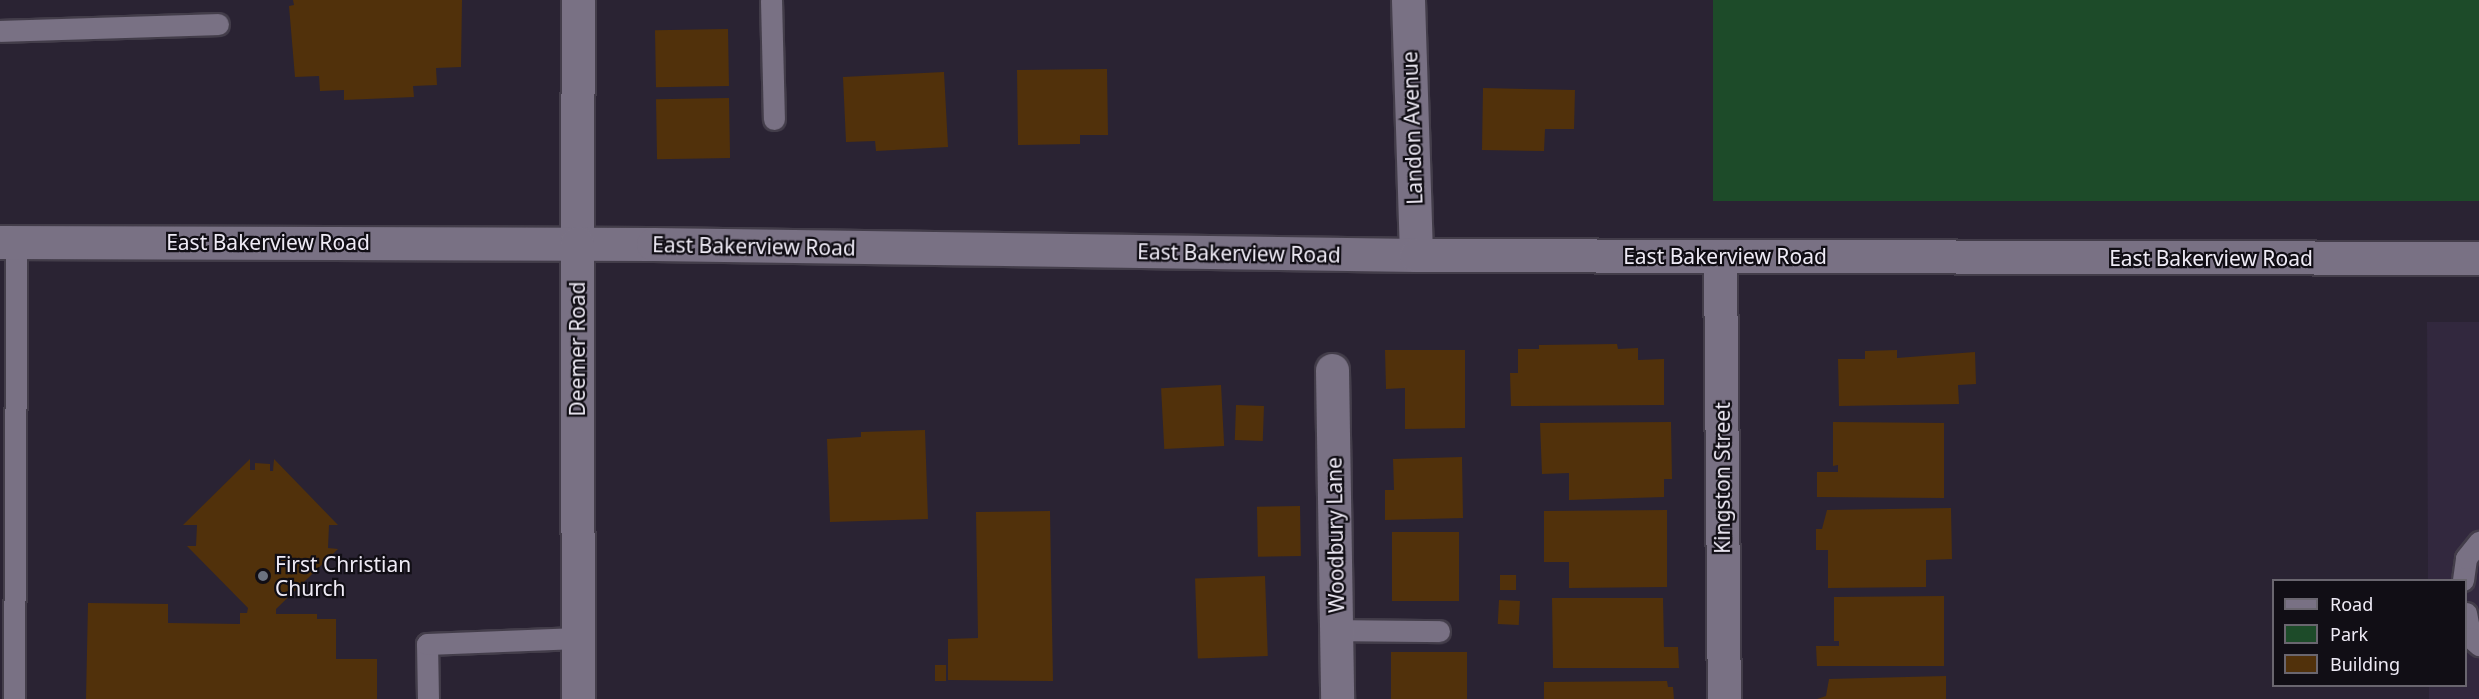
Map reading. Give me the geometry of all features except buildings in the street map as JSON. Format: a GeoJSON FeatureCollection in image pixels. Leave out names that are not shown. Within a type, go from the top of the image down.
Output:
{"type":"FeatureCollection","features":[{"type":"Feature","properties":{"kind":"main road","name":"Deemer Road"},"geometry":{"type":"LineString","coordinates":[[578,0],[578,699]]}},
{"type":"Feature","properties":{"kind":"main road","name":"Landon Avenue"},"geometry":{"type":"LineString","coordinates":[[1408,0],[1416,255]]}},
{"type":"Feature","properties":{"kind":"main road","name":"East Bakerview Road"},"geometry":{"type":"LineString","coordinates":[[8,242],[577,243],[1416,255],[2479,258]]}},
{"type":"Feature","properties":{"kind":"main road","name":"Kingston Street"},"geometry":{"type":"LineString","coordinates":[[1720,256],[1724,699]]}},
{"type":"Feature","properties":{"kind":"main road","name":"Woodbury Lane"},"geometry":{"type":"LineString","coordinates":[[1332,370],[1337,699]]}},
{"type":"Feature","properties":{"kind":"lane"},"geometry":{"type":"LineString","coordinates":[[771,0],[774,119]]}},
{"type":"Feature","properties":{"kind":"lane"},"geometry":{"type":"LineString","coordinates":[[0,31],[218,24]]}},
{"type":"Feature","properties":{"kind":"lane"},"geometry":{"type":"LineString","coordinates":[[8,242],[8,472],[14,699]]}},
{"type":"Feature","properties":{"kind":"lane"},"geometry":{"type":"LineString","coordinates":[[2463,579],[2466,558],[2479,542]]}},
{"type":"Feature","properties":{"kind":"lane"},"geometry":{"type":"LineString","coordinates":[[2467,618],[2471,638],[2479,645]]}},
{"type":"Feature","properties":{"kind":"lane"},"geometry":{"type":"LineString","coordinates":[[1336,630],[1439,631]]}},
{"type":"Feature","properties":{"kind":"lane"},"geometry":{"type":"LineString","coordinates":[[428,699],[427,644],[578,638]]}},
{"type":"Feature","properties":{"kind":"shaded area"},"geometry":{"type":"Polygon","coordinates":[[[2427,322],[2479,322],[2479,699],[2429,699],[2429,687],[2467,687],[2467,579],[2428,579],[2427,322]]]}},
{"type":"Feature","properties":{"kind":"green space"},"geometry":{"type":"Polygon","coordinates":[[[1713,0],[2479,0],[2479,201],[1713,201],[1713,0]]]}},
{"type":"Feature","properties":{"kind":"place","name":"First Christian Church"},"geometry":{"type":"Point","coordinates":[263,576]}}]}
